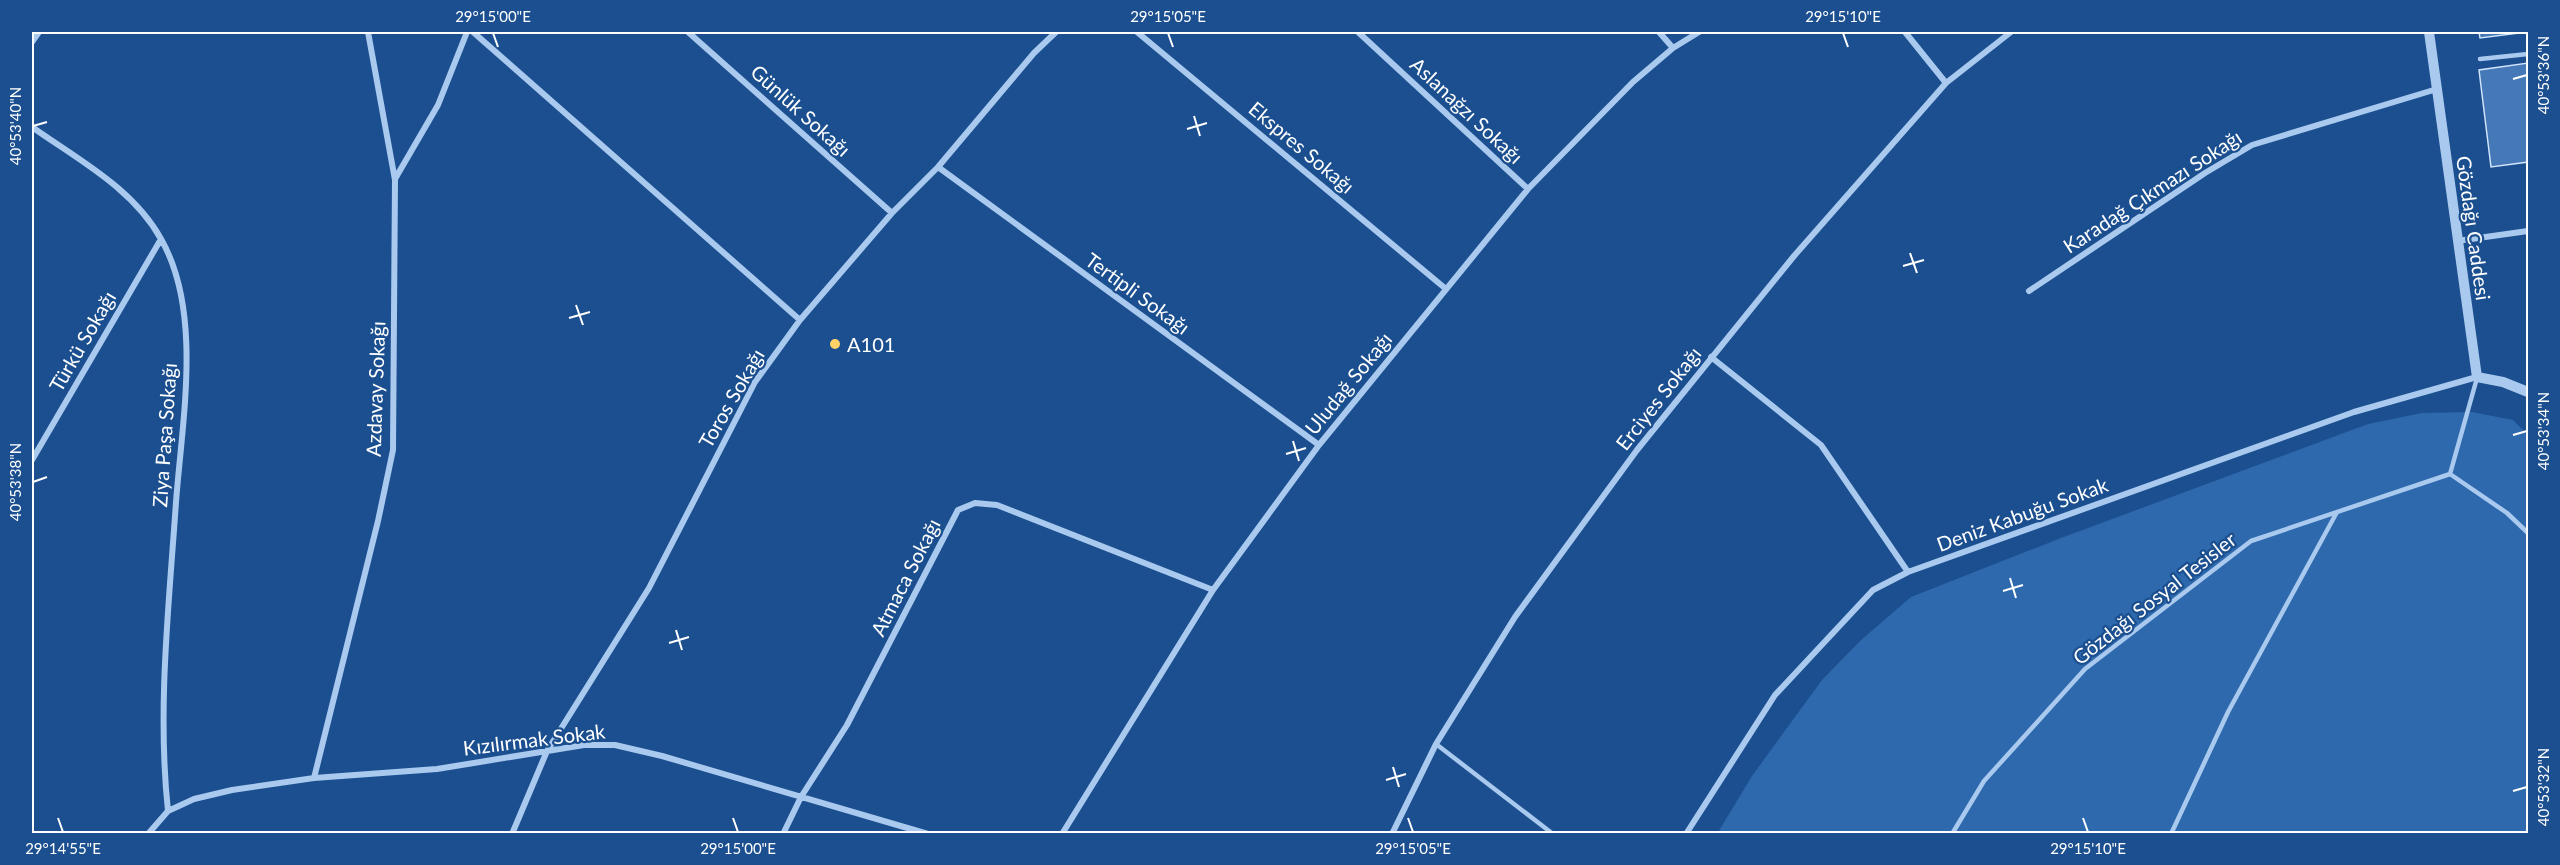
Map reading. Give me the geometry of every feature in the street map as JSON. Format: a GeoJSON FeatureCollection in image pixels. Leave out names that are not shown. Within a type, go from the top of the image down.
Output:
{"type":"FeatureCollection","features":[{"type":"Feature","properties":{"kind":"street"},"geometry":{"type":"LineString","coordinates":[[32,42],[39,32]]}},
{"type":"Feature","properties":{"kind":"street","name":"Azdavay Sokağı"},"geometry":{"type":"LineString","coordinates":[[314,778],[378,521],[393,450],[395,180],[368,32]]}},
{"type":"Feature","properties":{"kind":"street"},"geometry":{"type":"LineString","coordinates":[[395,180],[438,105],[467,32]]}},
{"type":"Feature","properties":{"kind":"street"},"geometry":{"type":"LineString","coordinates":[[473,32],[800,320]]}},
{"type":"Feature","properties":{"kind":"street","name":"Günlük Sokağı"},"geometry":{"type":"LineString","coordinates":[[688,32],[892,213]]}},
{"type":"Feature","properties":{"kind":"street","name":"Toros Sokağı"},"geometry":{"type":"LineString","coordinates":[[512,834],[547,751],[649,588],[755,382],[800,320],[892,213],[938,167],[1034,52],[1056,32]]}},
{"type":"Feature","properties":{"kind":"street","name":"Ekspres Sokağı"},"geometry":{"type":"LineString","coordinates":[[1137,32],[1446,289]]}},
{"type":"Feature","properties":{"kind":"street","name":"Aslanağzı Sokağı"},"geometry":{"type":"LineString","coordinates":[[1358,32],[1527,189]]}},
{"type":"Feature","properties":{"kind":"street"},"geometry":{"type":"LineString","coordinates":[[1659,32],[1673,48]]}},
{"type":"Feature","properties":{"kind":"street","name":"Uludağ Sokağı"},"geometry":{"type":"LineString","coordinates":[[1062,834],[1212,591],[1319,445],[1527,189],[1632,82],[1673,48],[1699,32]]}},
{"type":"Feature","properties":{"kind":"street"},"geometry":{"type":"LineString","coordinates":[[1905,32],[1946,83]]}},
{"type":"Feature","properties":{"kind":"street","name":"Erciyes Sokağı"},"geometry":{"type":"LineString","coordinates":[[1392,834],[1436,744],[1515,617],[1637,450],[1794,256],[1946,83],[2011,32]]}},
{"type":"Feature","properties":{"kind":"street","name":"Gözdağı Caddesi"},"geometry":{"type":"LineString","coordinates":[[2429,32],[2477,377]]}},
{"type":"Feature","properties":{"kind":"street","name":"Karadağ Çıkmazı Sokağı"},"geometry":{"type":"LineString","coordinates":[[2029,291],[2205,173],[2252,145],[2437,89]]}},
{"type":"Feature","properties":{"kind":"street","name":"Ziya Paşa Sokağı"},"geometry":{"type":"LineString","coordinates":[[32,127],[136,204],[161,239],[180,282],[187,344],[165,655],[164,772],[168,811]]}},
{"type":"Feature","properties":{"kind":"street","name":"Tertipli Sokağı"},"geometry":{"type":"LineString","coordinates":[[938,167],[1319,445]]}},
{"type":"Feature","properties":{"kind":"street"},"geometry":{"type":"LineString","coordinates":[[2457,241],[2529,231]]}},
{"type":"Feature","properties":{"kind":"street","name":"Türkü Sokağı"},"geometry":{"type":"LineString","coordinates":[[32,460],[161,239]]}},
{"type":"Feature","properties":{"kind":"street"},"geometry":{"type":"LineString","coordinates":[[1711,357],[1821,445],[1908,572]]}},
{"type":"Feature","properties":{"kind":"street"},"geometry":{"type":"LineString","coordinates":[[2477,377],[2503,382],[2529,392]]}},
{"type":"Feature","properties":{"kind":"street","name":"Deniz Kabuğu Sokak"},"geometry":{"type":"LineString","coordinates":[[1686,834],[1774,695],[1873,590],[1908,572],[2343,416],[2477,377]]}},
{"type":"Feature","properties":{"kind":"street","name":"Atmaca Sokağı"},"geometry":{"type":"LineString","coordinates":[[783,834],[801,797],[847,725],[958,510],[975,503],[997,505],[1212,591]]}},
{"type":"Feature","properties":{"kind":"street","name":"Kızılırmak Sokak"},"geometry":{"type":"LineString","coordinates":[[148,834],[168,811],[194,800],[232,790],[314,778],[436,769],[584,745],[615,745],[663,756],[928,834]]}},
{"type":"Feature","properties":{"kind":"lane"},"geometry":{"type":"LineString","coordinates":[[2480,59],[2529,54]]}},
{"type":"Feature","properties":{"kind":"lane"},"geometry":{"type":"LineString","coordinates":[[2477,377],[2450,474],[2507,513],[2529,532]]}},
{"type":"Feature","properties":{"kind":"lane","name":"Gözdağı Sosyal Tesisler"},"geometry":{"type":"LineString","coordinates":[[1952,834],[1984,781],[2085,669],[2251,542],[2450,474]]}},
{"type":"Feature","properties":{"kind":"lane"},"geometry":{"type":"LineString","coordinates":[[2171,834],[2228,712],[2337,512]]}},
{"type":"Feature","properties":{"kind":"lane"},"geometry":{"type":"LineString","coordinates":[[1436,744],[1553,834]]}},
{"type":"Feature","properties":{"kind":"shaded area"},"geometry":{"type":"Polygon","coordinates":[[[2472,412],[2513,420],[2528,435],[2528,833],[1717,834],[1752,776],[1822,680],[1860,641],[1911,597],[2061,538],[2368,424],[2422,413],[2472,412]]]}},
{"type":"Feature","properties":{"kind":"building"},"geometry":{"type":"Polygon","coordinates":[[[2479,32],[2527,32],[2480,38],[2479,32]]]}},
{"type":"Feature","properties":{"kind":"building"},"geometry":{"type":"Polygon","coordinates":[[[2528,63],[2528,162],[2491,167],[2479,70],[2528,63]]]}},
{"type":"Feature","properties":{"kind":"place","name":"A101"},"geometry":{"type":"Point","coordinates":[835,344]}}]}
